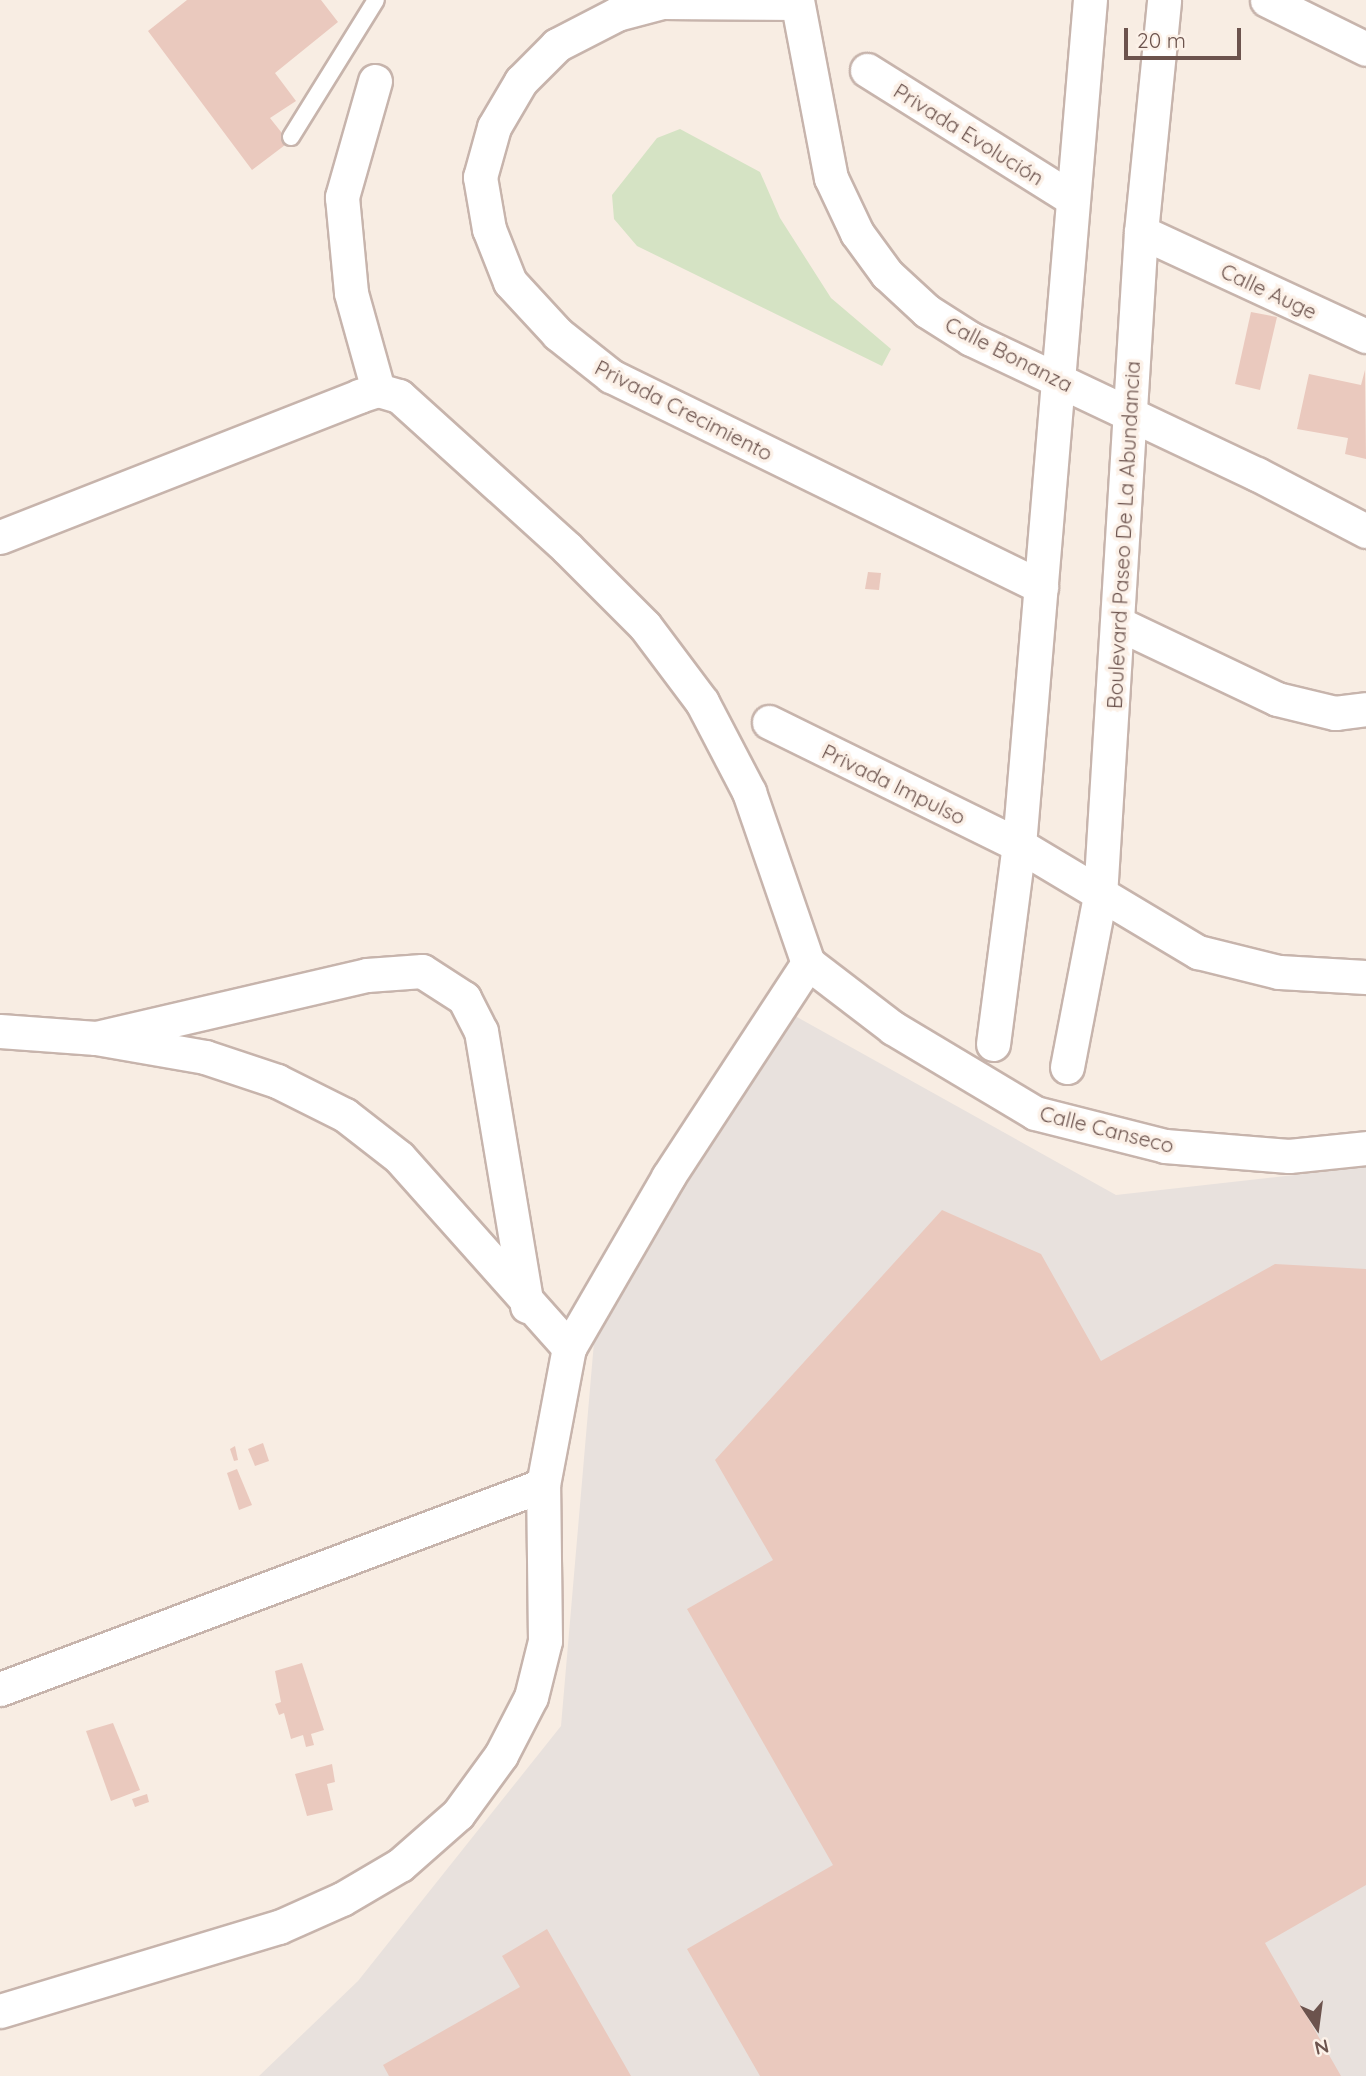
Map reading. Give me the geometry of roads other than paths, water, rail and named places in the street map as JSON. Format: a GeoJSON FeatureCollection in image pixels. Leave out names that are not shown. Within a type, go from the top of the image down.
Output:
{"type":"FeatureCollection","features":[{"type":"Feature","properties":{"kind":"street"},"geometry":{"type":"LineString","coordinates":[[993,1044],[1019,845],[1071,198],[1090,0]]}},
{"type":"Feature","properties":{"kind":"street","name":"Boulevard Paseo De La Abundancia"},"geometry":{"type":"LineString","coordinates":[[1067,1067],[1100,896],[1141,232],[1164,0]]}},
{"type":"Feature","properties":{"kind":"street"},"geometry":{"type":"LineString","coordinates":[[1267,0],[1366,49]]}},
{"type":"Feature","properties":{"kind":"street","name":"Calle Bonanza"},"geometry":{"type":"LineString","coordinates":[[797,1],[831,178],[858,233],[887,274],[927,311],[971,339],[1366,531]]}},
{"type":"Feature","properties":{"kind":"street","name":"Privada Crecimiento"},"geometry":{"type":"LineString","coordinates":[[797,1],[662,2],[617,14],[557,45],[521,81],[494,127],[480,177],[489,229],[510,282],[558,334],[611,376],[1041,587]]}},
{"type":"Feature","properties":{"kind":"street","name":"Privada Evolución"},"geometry":{"type":"LineString","coordinates":[[867,70],[1071,198]]}},
{"type":"Feature","properties":{"kind":"street"},"geometry":{"type":"LineString","coordinates":[[375,81],[342,197],[351,293],[378,390]]}},
{"type":"Feature","properties":{"kind":"street","name":"Calle Auge"},"geometry":{"type":"LineString","coordinates":[[1141,232],[1366,336]]}},
{"type":"Feature","properties":{"kind":"street"},"geometry":{"type":"LineString","coordinates":[[0,537],[378,390],[399,396],[567,548],[645,626],[702,702],[749,792],[808,963],[668,1177],[569,1348],[543,1485],[545,1641],[531,1697],[502,1755],[458,1814],[400,1865],[342,1899],[279,1927],[0,2011]]}},
{"type":"Feature","properties":{"kind":"street"},"geometry":{"type":"LineString","coordinates":[[1117,623],[1277,699],[1335,713],[1366,709]]}},
{"type":"Feature","properties":{"kind":"street","name":"Privada Impulso"},"geometry":{"type":"LineString","coordinates":[[769,722],[1019,845],[1100,896],[1198,952],[1279,972],[1366,977]]}},
{"type":"Feature","properties":{"kind":"street","name":"Calle Canseco"},"geometry":{"type":"LineString","coordinates":[[808,963],[893,1028],[1035,1112],[1164,1146],[1289,1156],[1366,1148]]}},
{"type":"Feature","properties":{"kind":"street"},"geometry":{"type":"LineString","coordinates":[[96,1038],[368,975],[422,971],[464,998],[481,1031],[527,1306]]}},
{"type":"Feature","properties":{"kind":"street"},"geometry":{"type":"LineString","coordinates":[[0,1031],[96,1038],[205,1057],[277,1081],[345,1115],[399,1157],[527,1306],[569,1348]]}},
{"type":"Feature","properties":{"kind":"street"},"geometry":{"type":"LineString","coordinates":[[0,1689],[543,1485]]}},
{"type":"Feature","properties":{"kind":"lane"},"geometry":{"type":"LineString","coordinates":[[291,137],[376,0]]}}]}
